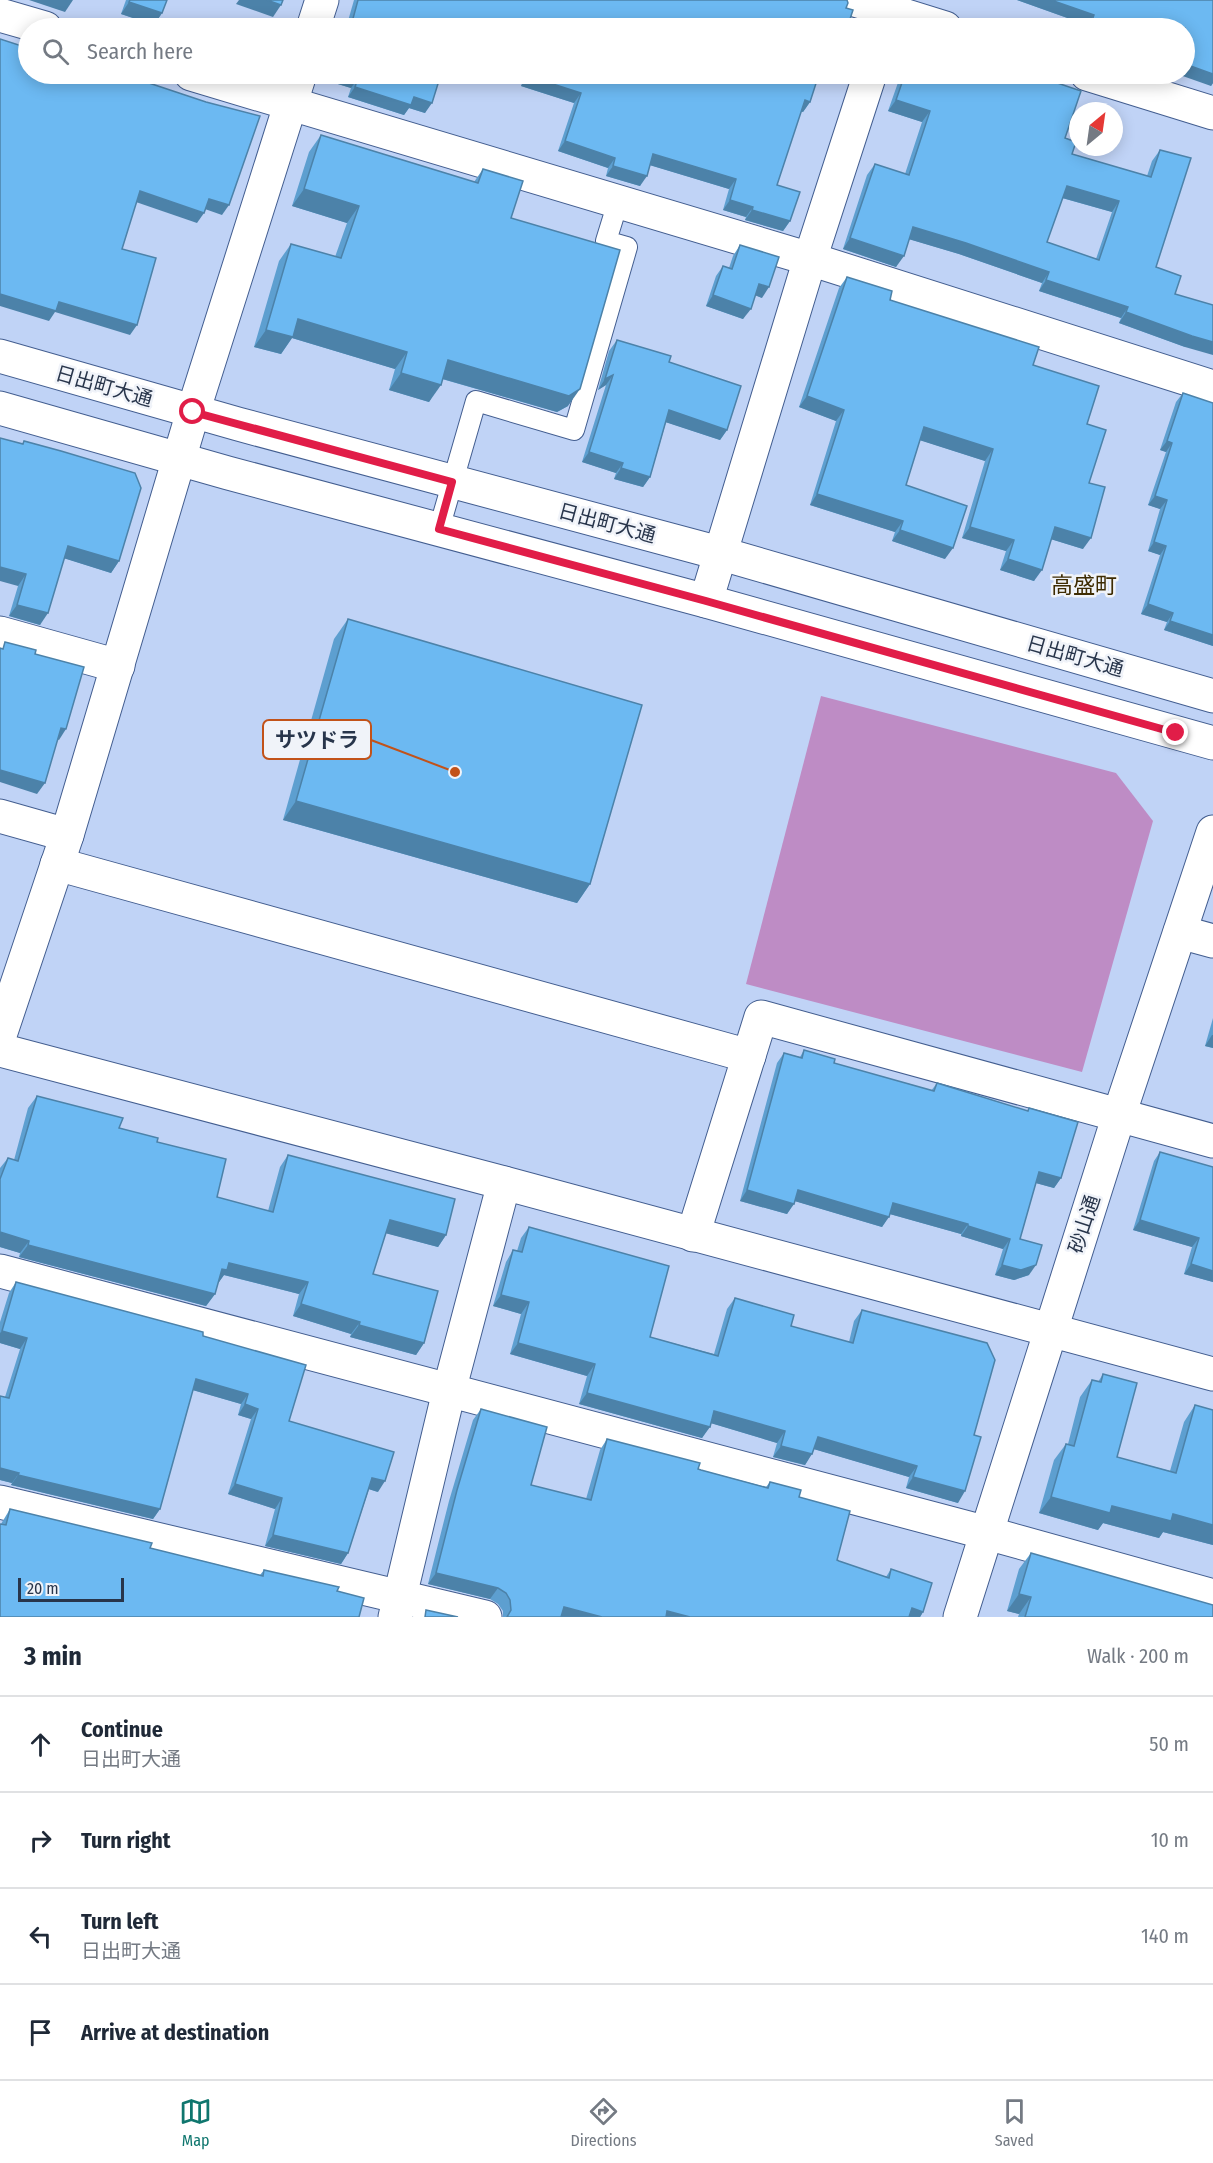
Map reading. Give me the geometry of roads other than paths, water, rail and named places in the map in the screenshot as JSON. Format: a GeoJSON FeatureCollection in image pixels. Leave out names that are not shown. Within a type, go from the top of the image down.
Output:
{"type":"FeatureCollection","features":[{"type":"Feature","properties":{"kind":"street"},"geometry":{"type":"LineString","coordinates":[[316,18],[322,0]]}},
{"type":"Feature","properties":{"kind":"street"},"geometry":{"type":"LineString","coordinates":[[855,0],[908,18]]}},
{"type":"Feature","properties":{"kind":"street"},"geometry":{"type":"LineString","coordinates":[[0,15],[18,20]]}},
{"type":"Feature","properties":{"kind":"street"},"geometry":{"type":"LineString","coordinates":[[224,84],[810,259],[1213,387]]}},
{"type":"Feature","properties":{"kind":"street"},"geometry":{"type":"LineString","coordinates":[[0,1035],[62,849],[178,458],[297,84]]}},
{"type":"Feature","properties":{"kind":"street"},"geometry":{"type":"LineString","coordinates":[[706,601],[810,259],[867,84]]}},
{"type":"Feature","properties":{"kind":"street"},"geometry":{"type":"LineString","coordinates":[[1119,84],[1213,113]]}},
{"type":"Feature","properties":{"kind":"street","name":"日出町大通"},"geometry":{"type":"LineString","coordinates":[[0,356],[193,412],[719,553],[1213,696]]}},
{"type":"Feature","properties":{"kind":"street"},"geometry":{"type":"LineString","coordinates":[[0,408],[706,601],[1213,744]]}},
{"type":"Feature","properties":{"kind":"street"},"geometry":{"type":"LineString","coordinates":[[0,633],[118,666]]}},
{"type":"Feature","properties":{"kind":"street"},"geometry":{"type":"LineString","coordinates":[[0,816],[62,849],[749,1056]]}},
{"type":"Feature","properties":{"kind":"street","name":"砂山通"},"geometry":{"type":"LineString","coordinates":[[960,1617],[1119,1115],[1213,832]]}},
{"type":"Feature","properties":{"kind":"street"},"geometry":{"type":"LineString","coordinates":[[1180,932],[1213,941]]}},
{"type":"Feature","properties":{"kind":"street"},"geometry":{"type":"LineString","coordinates":[[693,1235],[761,1017],[1213,1141]]}},
{"type":"Feature","properties":{"kind":"street"},"geometry":{"type":"LineString","coordinates":[[0,1050],[1213,1374]]}},
{"type":"Feature","properties":{"kind":"street"},"geometry":{"type":"LineString","coordinates":[[398,1606],[449,1391],[504,1183]]}},
{"type":"Feature","properties":{"kind":"street"},"geometry":{"type":"LineString","coordinates":[[0,1271],[987,1533],[1213,1596]]}},
{"type":"Feature","properties":{"kind":"street"},"geometry":{"type":"LineString","coordinates":[[0,1502],[398,1606],[485,1617]]}},
{"type":"Feature","properties":{"kind":"lane"},"geometry":{"type":"LineString","coordinates":[[439,529],[476,401],[574,430],[627,247],[606,241],[618,202]]}},
{"type":"Feature","properties":{"kind":"place","name":"サツドラ"},"geometry":{"type":"Point","coordinates":[455,772]}},
{"type":"Feature","properties":{"kind":"district","name":"高盛町"},"geometry":{"type":"Point","coordinates":[1084,585]}}]}
